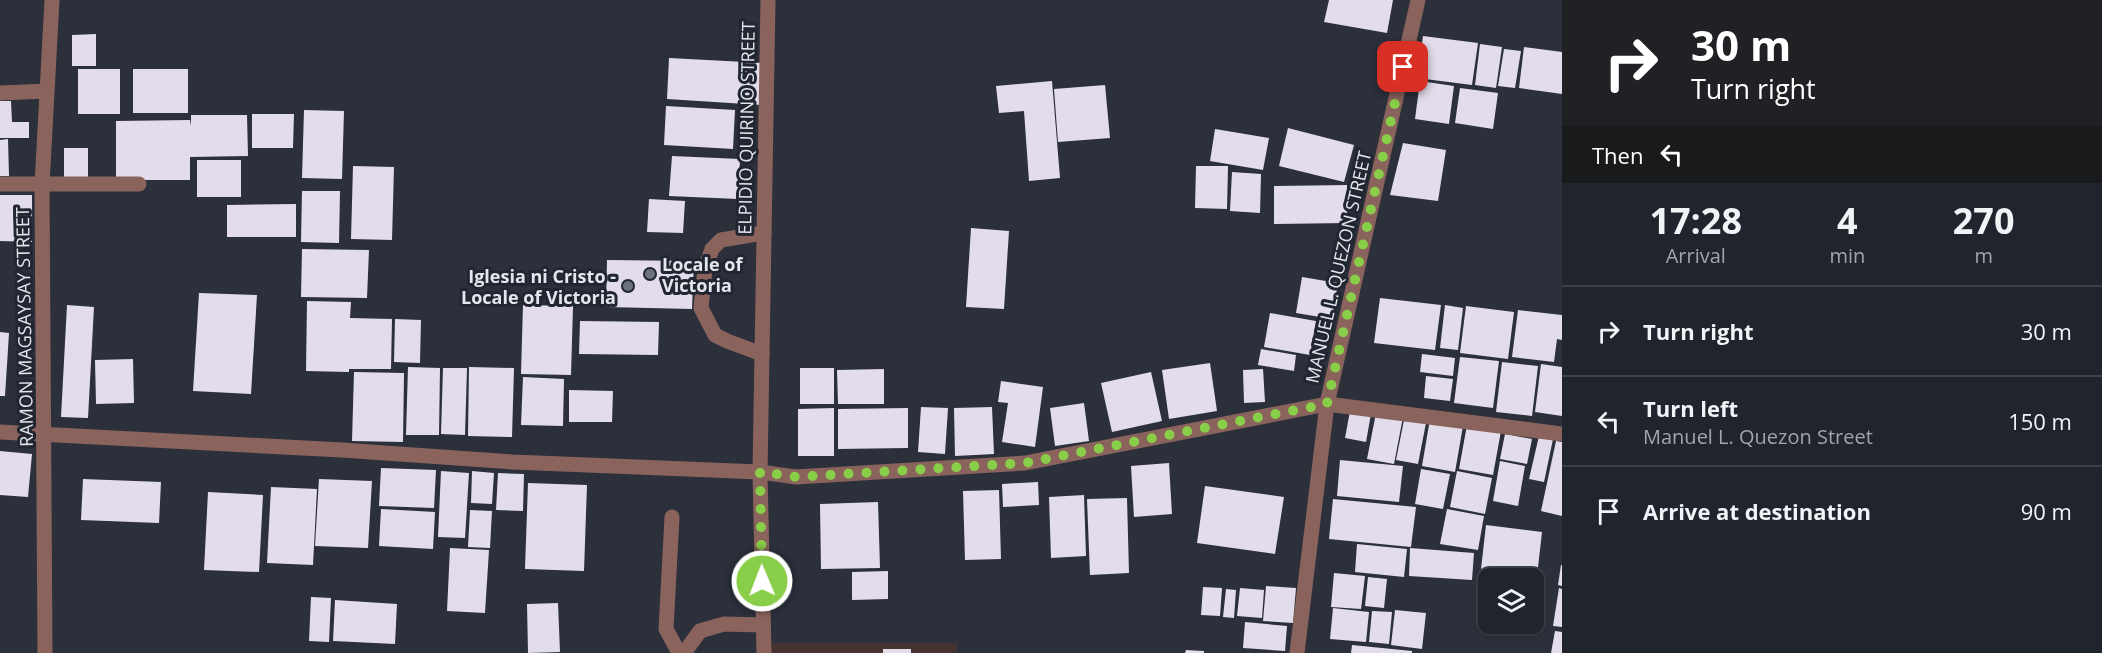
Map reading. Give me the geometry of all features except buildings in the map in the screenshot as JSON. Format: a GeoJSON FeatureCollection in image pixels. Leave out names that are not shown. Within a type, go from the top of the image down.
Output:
{"type":"FeatureCollection","features":[{"type":"Feature","properties":{"kind":"street","name":"RAMON MAGSAYSAY STREET"},"geometry":{"type":"LineString","coordinates":[[45,653],[42,185],[52,0]]}},
{"type":"Feature","properties":{"kind":"street","name":"ELPIDIO QUIRINO STREET"},"geometry":{"type":"LineString","coordinates":[[764,653],[760,472],[768,0]]}},
{"type":"Feature","properties":{"kind":"street","name":"MANUEL L. QUEZON STREET"},"geometry":{"type":"LineString","coordinates":[[1298,653],[1327,404],[1418,0]]}},
{"type":"Feature","properties":{"kind":"street"},"geometry":{"type":"LineString","coordinates":[[0,93],[47,91]]}},
{"type":"Feature","properties":{"kind":"street"},"geometry":{"type":"LineString","coordinates":[[0,184],[139,184]]}},
{"type":"Feature","properties":{"kind":"street"},"geometry":{"type":"LineString","coordinates":[[762,354],[715,335],[701,308],[705,269],[712,249],[721,240],[764,233]]}},
{"type":"Feature","properties":{"kind":"street"},"geometry":{"type":"LineString","coordinates":[[0,432],[342,450],[513,462],[760,472],[796,477],[1025,463],[1327,404],[1562,434]]}},
{"type":"Feature","properties":{"kind":"street"},"geometry":{"type":"LineString","coordinates":[[672,517],[666,629],[682,653],[700,631],[724,624],[763,625]]}},
{"type":"Feature","properties":{"kind":"shaded area"},"geometry":{"type":"Polygon","coordinates":[[[763,643],[957,643],[957,653],[763,653],[763,643]]]}},
{"type":"Feature","properties":{"kind":"place","name":"Locale of Victoria"},"geometry":{"type":"Point","coordinates":[650,274]}},
{"type":"Feature","properties":{"kind":"place","name":"Iglesia ni Cristo - Locale of Victoria"},"geometry":{"type":"Point","coordinates":[628,286]}},
{"type":"Feature","properties":{"kind":"route"},"geometry":{"type":"LineString","coordinates":[[762,581],[760,472],[796,477],[1025,463],[1327,404],[1403,67]]}}]}
